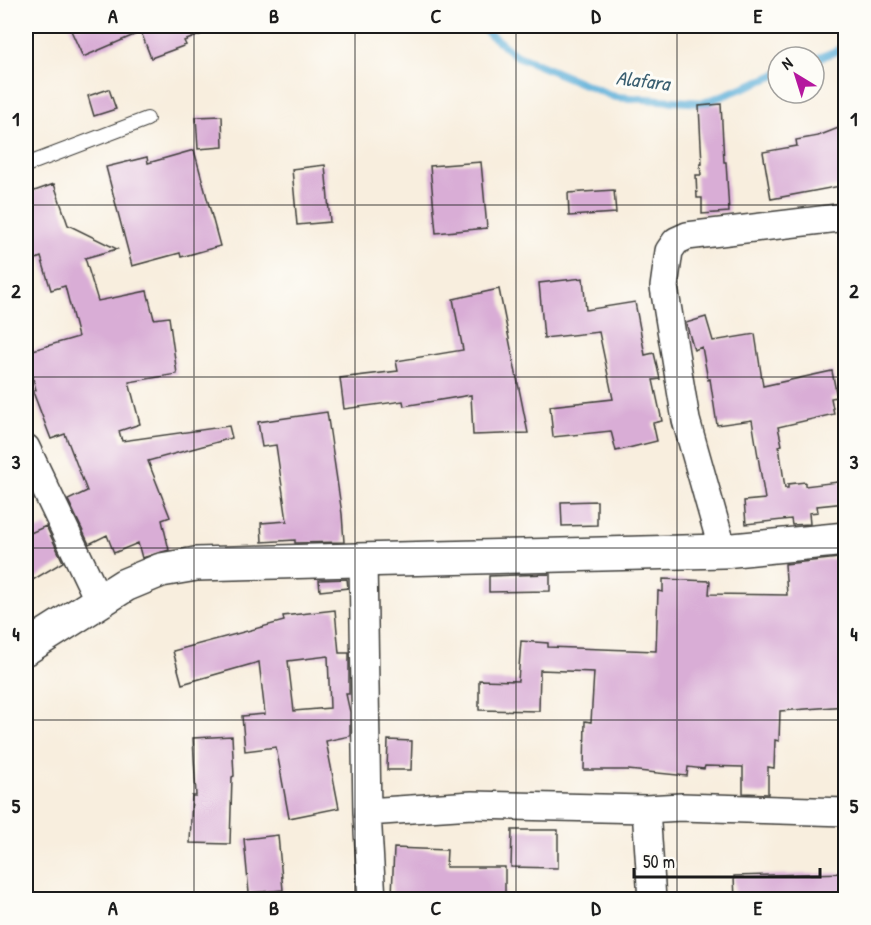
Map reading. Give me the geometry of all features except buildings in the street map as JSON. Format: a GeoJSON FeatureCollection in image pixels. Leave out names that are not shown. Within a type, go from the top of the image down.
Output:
{"type":"FeatureCollection","features":[{"type":"Feature","properties":{"kind":"street"},"geometry":{"type":"LineString","coordinates":[[723,551],[686,420],[664,287],[669,251],[676,241],[687,236],[846,217]]}},
{"type":"Feature","properties":{"kind":"street"},"geometry":{"type":"LineString","coordinates":[[26,448],[99,601]]}},
{"type":"Feature","properties":{"kind":"street"},"geometry":{"type":"LineString","coordinates":[[26,648],[125,585],[161,570],[196,564],[723,551],[846,539]]}},
{"type":"Feature","properties":{"kind":"street"},"geometry":{"type":"LineString","coordinates":[[363,560],[367,812],[372,900]]}},
{"type":"Feature","properties":{"kind":"street"},"geometry":{"type":"LineString","coordinates":[[367,812],[472,805],[646,809],[681,807],[846,812]]}},
{"type":"Feature","properties":{"kind":"street"},"geometry":{"type":"LineString","coordinates":[[646,809],[652,900]]}},
{"type":"Feature","properties":{"kind":"lane"},"geometry":{"type":"LineString","coordinates":[[26,165],[147,119]]}},
{"type":"Feature","properties":{"kind":"waterway","name":"Alafara"},"geometry":{"type":"LineString","coordinates":[[480,26],[515,55],[615,97],[704,103],[766,79]]}},
{"type":"Feature","properties":{"kind":"waterway","name":"Alafara"},"geometry":{"type":"LineString","coordinates":[[826,55],[846,47]]}}]}
